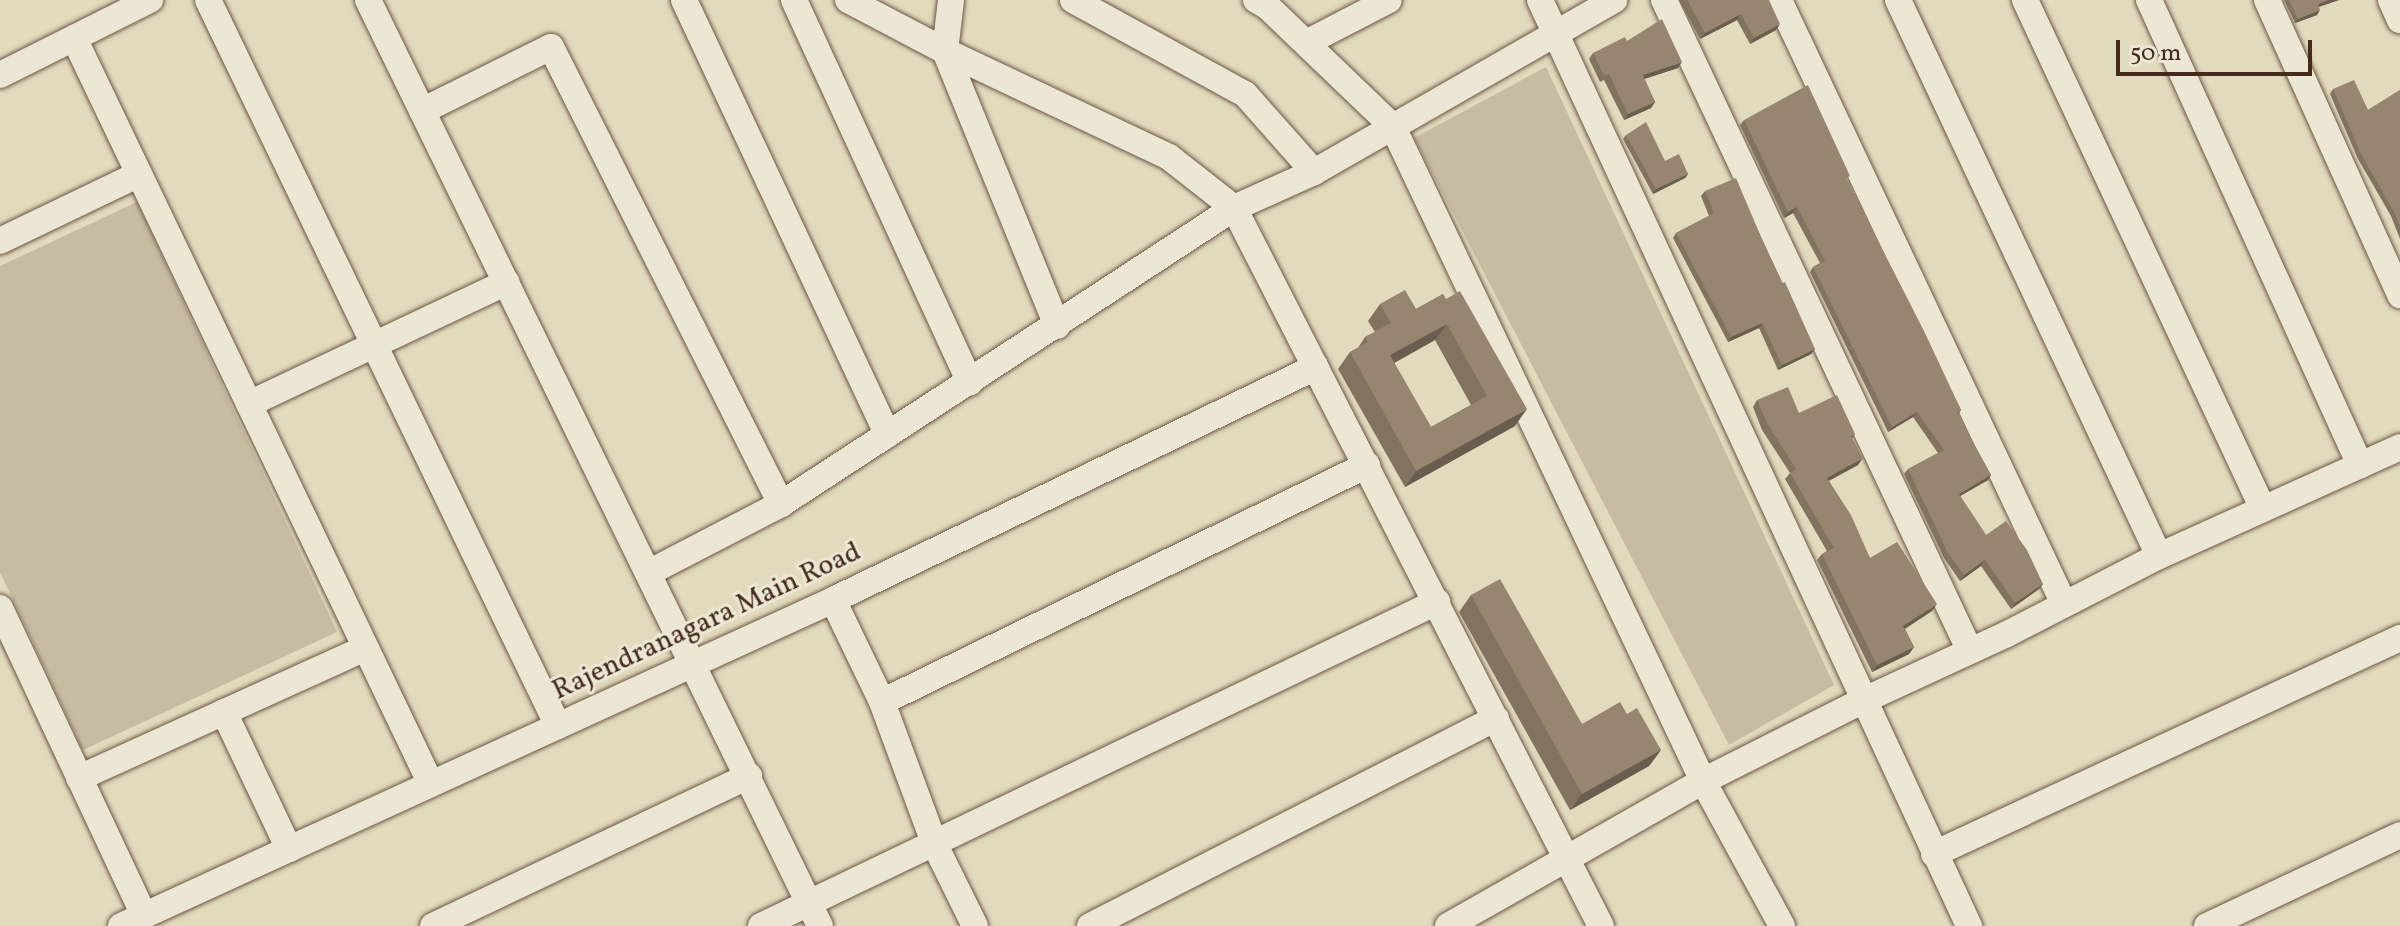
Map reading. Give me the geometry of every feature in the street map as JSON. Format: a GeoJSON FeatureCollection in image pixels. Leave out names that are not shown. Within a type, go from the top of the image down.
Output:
{"type":"FeatureCollection","features":[{"type":"Feature","properties":{"kind":"street"},"geometry":{"type":"LineString","coordinates":[[0,75],[150,0]]}},
{"type":"Feature","properties":{"kind":"street"},"geometry":{"type":"LineString","coordinates":[[208,0],[558,726]]}},
{"type":"Feature","properties":{"kind":"street"},"geometry":{"type":"LineString","coordinates":[[368,0],[695,663],[815,914]]}},
{"type":"Feature","properties":{"kind":"street"},"geometry":{"type":"LineString","coordinates":[[684,0],[888,435]]}},
{"type":"Feature","properties":{"kind":"street"},"geometry":{"type":"LineString","coordinates":[[794,0],[970,382]]}},
{"type":"Feature","properties":{"kind":"street"},"geometry":{"type":"LineString","coordinates":[[848,0],[945,51],[1169,157],[1234,208],[1601,926]]}},
{"type":"Feature","properties":{"kind":"street"},"geometry":{"type":"LineString","coordinates":[[951,0],[945,51],[1057,326]]}},
{"type":"Feature","properties":{"kind":"street"},"geometry":{"type":"LineString","coordinates":[[1073,0],[1245,94],[1314,172]]}},
{"type":"Feature","properties":{"kind":"street"},"geometry":{"type":"LineString","coordinates":[[1256,0],[1306,43],[1393,127],[1703,781],[1782,926]]}},
{"type":"Feature","properties":{"kind":"street"},"geometry":{"type":"LineString","coordinates":[[1306,43],[1389,0]]}},
{"type":"Feature","properties":{"kind":"street"},"geometry":{"type":"LineString","coordinates":[[1540,0],[1862,701],[1969,926]]}},
{"type":"Feature","properties":{"kind":"street"},"geometry":{"type":"LineString","coordinates":[[650,572],[781,504],[1234,208],[1314,172],[1614,0]]}},
{"type":"Feature","properties":{"kind":"street"},"geometry":{"type":"LineString","coordinates":[[1664,0],[1969,649]]}},
{"type":"Feature","properties":{"kind":"street"},"geometry":{"type":"LineString","coordinates":[[1779,0],[2064,604]]}},
{"type":"Feature","properties":{"kind":"street"},"geometry":{"type":"LineString","coordinates":[[1898,0],[2159,556]]}},
{"type":"Feature","properties":{"kind":"street"},"geometry":{"type":"LineString","coordinates":[[2025,0],[2263,509]]}},
{"type":"Feature","properties":{"kind":"street"},"geometry":{"type":"LineString","coordinates":[[2149,0],[2360,465]]}},
{"type":"Feature","properties":{"kind":"street"},"geometry":{"type":"LineString","coordinates":[[2267,0],[2400,295]]}},
{"type":"Feature","properties":{"kind":"street"},"geometry":{"type":"LineString","coordinates":[[2391,0],[2400,20]]}},
{"type":"Feature","properties":{"kind":"street"},"geometry":{"type":"LineString","coordinates":[[74,38],[431,784]]}},
{"type":"Feature","properties":{"kind":"street"},"geometry":{"type":"LineString","coordinates":[[422,111],[551,47],[781,504]]}},
{"type":"Feature","properties":{"kind":"street"},"geometry":{"type":"LineString","coordinates":[[1,237],[137,175]]}},
{"type":"Feature","properties":{"kind":"street"},"geometry":{"type":"LineString","coordinates":[[249,404],[507,282]]}},
{"type":"Feature","properties":{"kind":"street","name":"Rajendranagara Main Road"},"geometry":{"type":"LineString","coordinates":[[132,921],[833,600],[1316,367]]}},
{"type":"Feature","properties":{"kind":"street"},"geometry":{"type":"LineString","coordinates":[[1448,926],[1703,781],[2159,556],[2400,447]]}},
{"type":"Feature","properties":{"kind":"street"},"geometry":{"type":"LineString","coordinates":[[882,702],[1367,465]]}},
{"type":"Feature","properties":{"kind":"street"},"geometry":{"type":"LineString","coordinates":[[833,600],[882,702],[935,845],[975,926]]}},
{"type":"Feature","properties":{"kind":"street"},"geometry":{"type":"LineString","coordinates":[[761,926],[815,914],[935,845],[1437,602]]}},
{"type":"Feature","properties":{"kind":"street"},"geometry":{"type":"LineString","coordinates":[[0,608],[79,778],[132,921]]}},
{"type":"Feature","properties":{"kind":"street"},"geometry":{"type":"LineString","coordinates":[[1934,854],[2400,638]]}},
{"type":"Feature","properties":{"kind":"street"},"geometry":{"type":"LineString","coordinates":[[79,778],[365,648]]}},
{"type":"Feature","properties":{"kind":"street"},"geometry":{"type":"LineString","coordinates":[[224,712],[289,849]]}},
{"type":"Feature","properties":{"kind":"street"},"geometry":{"type":"LineString","coordinates":[[1090,926],[1496,718]]}},
{"type":"Feature","properties":{"kind":"street"},"geometry":{"type":"LineString","coordinates":[[433,926],[749,776]]}},
{"type":"Feature","properties":{"kind":"street"},"geometry":{"type":"LineString","coordinates":[[2207,926],[2400,835]]}},
{"type":"Feature","properties":{"kind":"shaded area"},"geometry":{"type":"Polygon","coordinates":[[[1546,67],[1834,685],[1729,745],[1414,138],[1546,67]]]}},
{"type":"Feature","properties":{"kind":"shaded area"},"geometry":{"type":"Polygon","coordinates":[[[137,202],[337,632],[83,750],[0,572],[0,266],[137,202]]]}},
{"type":"Feature","properties":{"kind":"building"},"geometry":{"type":"Polygon","coordinates":[[[1687,0],[1769,0],[1780,24],[1754,38],[1741,14],[1705,33],[1687,0]]]}},
{"type":"Feature","properties":{"kind":"building"},"geometry":{"type":"Polygon","coordinates":[[[2289,0],[2329,0],[2318,4],[2320,10],[2298,19],[2289,0]]]}},
{"type":"Feature","properties":{"kind":"building"},"geometry":{"type":"Polygon","coordinates":[[[1662,19],[1682,62],[1643,75],[1655,102],[1628,114],[1609,74],[1604,76],[1593,53],[1625,37],[1627,41],[1662,19]]]}},
{"type":"Feature","properties":{"kind":"building"},"geometry":{"type":"Polygon","coordinates":[[[2354,80],[2368,110],[2400,90],[2400,226],[2361,154],[2333,89],[2354,80]]]}},
{"type":"Feature","properties":{"kind":"building"},"geometry":{"type":"Polygon","coordinates":[[[1808,85],[1850,176],[1846,178],[1924,331],[1961,410],[1957,413],[1991,475],[1959,494],[1986,535],[2006,521],[2027,550],[2043,584],[2015,603],[1985,560],[1964,575],[1948,553],[1908,469],[1944,450],[1917,412],[1892,427],[1813,267],[1825,261],[1797,207],[1788,212],[1744,120],[1808,85]]]}},
{"type":"Feature","properties":{"kind":"building"},"geometry":{"type":"Polygon","coordinates":[[[1646,122],[1665,161],[1679,154],[1688,174],[1656,189],[1626,135],[1646,122]]]}},
{"type":"Feature","properties":{"kind":"building"},"geometry":{"type":"Polygon","coordinates":[[[1736,178],[1781,284],[1785,282],[1815,349],[1782,365],[1762,323],[1731,337],[1676,233],[1714,213],[1705,191],[1736,178]]]}},
{"type":"Feature","properties":{"kind":"building"},"geometry":{"type":"Polygon","coordinates":[[[1405,290],[1416,309],[1443,294],[1446,299],[1460,291],[1527,409],[1416,471],[1350,352],[1368,342],[1365,337],[1391,323],[1380,304],[1405,290]],[[1447,324],[1390,355],[1431,427],[1487,396],[1447,324]]]}},
{"type":"Feature","properties":{"kind":"building"},"geometry":{"type":"Polygon","coordinates":[[[1788,387],[1799,413],[1837,395],[1855,434],[1851,436],[1863,458],[1827,478],[1851,515],[1870,558],[1897,542],[1937,604],[1903,626],[1914,647],[1877,665],[1822,554],[1834,548],[1790,473],[1796,469],[1767,423],[1757,400],[1788,387]]]}},
{"type":"Feature","properties":{"kind":"building"},"geometry":{"type":"Polygon","coordinates":[[[1500,579],[1582,724],[1620,702],[1627,714],[1637,708],[1661,750],[1582,794],[1471,595],[1500,579]]]}}]}
